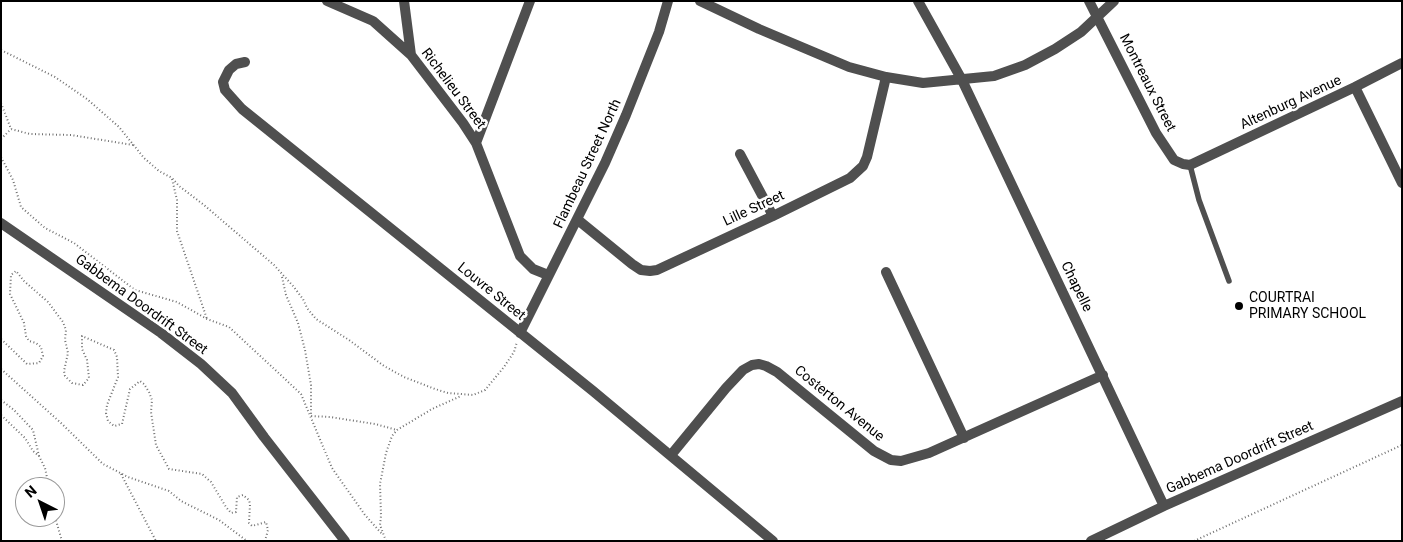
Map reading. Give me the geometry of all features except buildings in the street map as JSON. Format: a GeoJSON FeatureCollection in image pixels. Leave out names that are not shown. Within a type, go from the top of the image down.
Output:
{"type":"FeatureCollection","features":[{"type":"Feature","properties":{"kind":"street","name":"Richelieu Street"},"geometry":{"type":"LineString","coordinates":[[327,1],[373,21],[411,55],[476,143],[520,256],[533,268],[548,275]]}},
{"type":"Feature","properties":{"kind":"street"},"geometry":{"type":"LineString","coordinates":[[404,1],[411,55]]}},
{"type":"Feature","properties":{"kind":"street"},"geometry":{"type":"LineString","coordinates":[[476,143],[530,1]]}},
{"type":"Feature","properties":{"kind":"street","name":"Flambeau Street North"},"geometry":{"type":"LineString","coordinates":[[520,333],[548,275],[578,220],[626,115],[659,32],[668,1]]}},
{"type":"Feature","properties":{"kind":"street"},"geometry":{"type":"LineString","coordinates":[[700,1],[759,29],[849,67],[886,77],[923,83],[994,76],[1026,64],[1055,49],[1081,32],[1114,1]]}},
{"type":"Feature","properties":{"kind":"street","name":"Chapelle"},"geometry":{"type":"LineString","coordinates":[[918,1],[962,80],[1164,506]]}},
{"type":"Feature","properties":{"kind":"street","name":"Montreaux Street"},"geometry":{"type":"LineString","coordinates":[[1089,1],[1169,154],[1178,163],[1190,165]]}},
{"type":"Feature","properties":{"kind":"street","name":"Louvre Street"},"geometry":{"type":"LineString","coordinates":[[245,62],[236,64],[229,70],[224,82],[225,90],[242,110],[671,455],[773,541]]}},
{"type":"Feature","properties":{"kind":"street","name":"Altenburg Avenue"},"geometry":{"type":"LineString","coordinates":[[1190,165],[1402,64]]}},
{"type":"Feature","properties":{"kind":"street","name":"Lille Street"},"geometry":{"type":"LineString","coordinates":[[578,220],[641,270],[657,270],[850,178],[863,166],[867,157],[886,77]]}},
{"type":"Feature","properties":{"kind":"street"},"geometry":{"type":"LineString","coordinates":[[1355,88],[1402,183]]}},
{"type":"Feature","properties":{"kind":"street"},"geometry":{"type":"LineString","coordinates":[[740,154],[772,216]]}},
{"type":"Feature","properties":{"kind":"street","name":"Gabbema Doordrift Street"},"geometry":{"type":"LineString","coordinates":[[1,223],[161,333],[201,364],[232,393],[345,541]]}},
{"type":"Feature","properties":{"kind":"street"},"geometry":{"type":"LineString","coordinates":[[886,272],[964,438]]}},
{"type":"Feature","properties":{"kind":"street","name":"Costerton Avenue"},"geometry":{"type":"LineString","coordinates":[[671,455],[736,378],[752,365],[759,364],[777,372],[874,451],[891,460],[901,461],[929,453],[1103,375]]}},
{"type":"Feature","properties":{"kind":"street","name":"Gabbema Doordrift Street"},"geometry":{"type":"LineString","coordinates":[[1091,541],[1164,506],[1402,401]]}},
{"type":"Feature","properties":{"kind":"lane"},"geometry":{"type":"LineString","coordinates":[[1190,165],[1199,200],[1229,281]]}},
{"type":"Feature","properties":{"kind":"path"},"geometry":{"type":"LineString","coordinates":[[1,50],[55,77],[87,99],[119,127],[144,158],[159,171],[172,178],[250,243],[282,274],[316,319],[384,366],[404,377],[435,390],[473,395],[485,390],[514,352],[520,333]]}},
{"type":"Feature","properties":{"kind":"path"},"geometry":{"type":"LineString","coordinates":[[1,103],[11,129]]}},
{"type":"Feature","properties":{"kind":"path"},"geometry":{"type":"LineString","coordinates":[[11,129],[30,134],[71,135],[133,145]]}},
{"type":"Feature","properties":{"kind":"path"},"geometry":{"type":"LineString","coordinates":[[1,139],[11,129]]}},
{"type":"Feature","properties":{"kind":"path"},"geometry":{"type":"LineString","coordinates":[[1,157],[14,180],[22,207],[45,228],[74,243],[135,290],[177,302],[207,319],[230,327],[286,379],[301,394],[332,468],[386,541]]}},
{"type":"Feature","properties":{"kind":"path"},"geometry":{"type":"LineString","coordinates":[[172,178],[177,200],[177,231],[207,319]]}},
{"type":"Feature","properties":{"kind":"path"},"geometry":{"type":"LineString","coordinates":[[1,339],[27,364],[39,362],[43,356],[41,347],[29,341],[26,336],[24,323],[10,294],[11,275],[16,271],[24,281],[48,302],[63,322],[66,330],[65,340],[68,353],[64,371],[65,376],[72,383],[83,385],[89,378],[87,360],[82,349],[82,336],[114,350],[117,357],[118,377],[107,405],[108,421],[114,426],[122,424],[130,389],[140,382],[144,384],[150,392],[152,400],[151,412],[156,445],[170,469],[202,474],[211,482],[231,513],[236,512],[237,497],[243,495],[249,500],[250,504],[249,523],[252,526],[266,522],[268,530],[265,541]]}},
{"type":"Feature","properties":{"kind":"path"},"geometry":{"type":"LineString","coordinates":[[282,274],[286,295],[298,322],[305,350],[311,385],[311,416]]}},
{"type":"Feature","properties":{"kind":"path"},"geometry":{"type":"LineString","coordinates":[[1,369],[62,423],[97,460],[120,473],[169,491],[181,501],[219,520],[247,541]]}},
{"type":"Feature","properties":{"kind":"path"},"geometry":{"type":"LineString","coordinates":[[382,534],[380,525],[380,484],[386,452],[392,436],[397,430],[463,394]]}},
{"type":"Feature","properties":{"kind":"path"},"geometry":{"type":"LineString","coordinates":[[1,400],[34,430],[39,456],[47,477]]}},
{"type":"Feature","properties":{"kind":"path"},"geometry":{"type":"LineString","coordinates":[[1,415],[16,428],[39,456]]}},
{"type":"Feature","properties":{"kind":"path"},"geometry":{"type":"LineString","coordinates":[[311,416],[375,424],[397,430]]}},
{"type":"Feature","properties":{"kind":"path"},"geometry":{"type":"LineString","coordinates":[[1194,541],[1402,446]]}},
{"type":"Feature","properties":{"kind":"path"},"geometry":{"type":"LineString","coordinates":[[120,473],[156,541]]}},
{"type":"Feature","properties":{"kind":"path"},"geometry":{"type":"LineString","coordinates":[[58,527],[62,541]]}},
{"type":"Feature","properties":{"kind":"place","name":"COURTRAI PRIMARY SCHOOL"},"geometry":{"type":"Point","coordinates":[1239,306]}}]}
